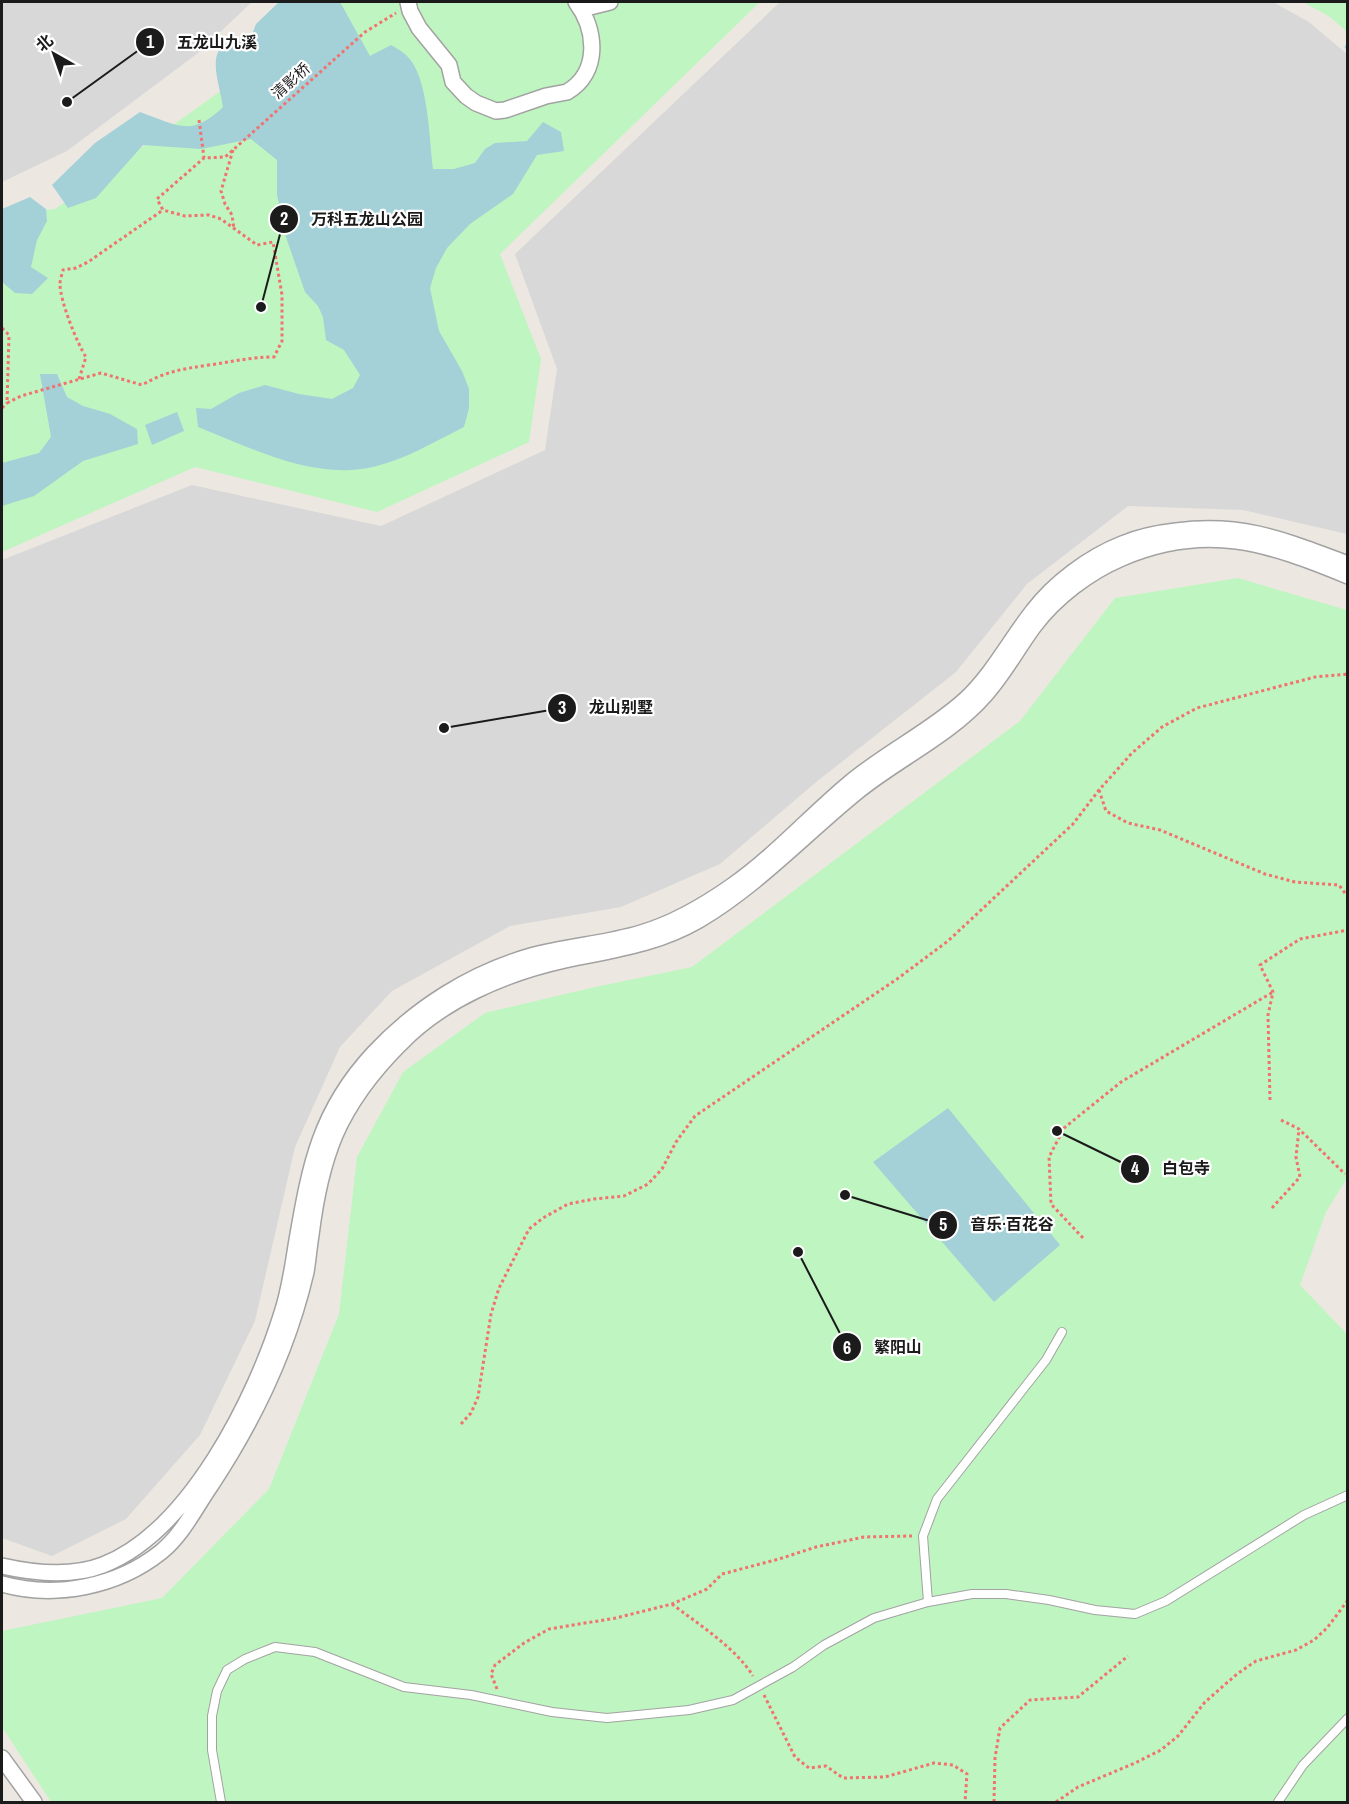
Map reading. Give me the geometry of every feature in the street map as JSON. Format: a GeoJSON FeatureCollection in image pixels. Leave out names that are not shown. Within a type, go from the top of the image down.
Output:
{"type":"FeatureCollection","features":[{"type":"Feature","properties":{"kind":"street"},"geometry":{"type":"LineString","coordinates":[[409,6],[419,28],[449,65],[453,82],[476,103],[496,111],[567,92],[576,87],[589,71],[592,36],[579,5],[610,2]]}},
{"type":"Feature","properties":{"kind":"street"},"geometry":{"type":"LineString","coordinates":[[2,1566],[41,1572],[70,1572],[99,1567],[127,1553],[150,1535],[172,1514],[195,1486],[217,1454],[249,1399],[277,1328],[290,1285],[314,1154],[324,1129],[336,1104],[370,1057],[416,1014],[482,974],[532,956],[642,933],[672,920],[733,885],[850,783],[965,699],[985,677],[1044,597],[1083,565],[1102,553],[1138,538],[1167,532],[1203,527],[1227,528],[1278,538],[1347,564]]}},
{"type":"Feature","properties":{"kind":"street"},"geometry":{"type":"LineString","coordinates":[[2,1584],[63,1592],[92,1585],[139,1567],[161,1552],[178,1535],[231,1455],[262,1398],[277,1363],[289,1331],[307,1268],[319,1191],[335,1135],[366,1083],[403,1040],[424,1023],[450,1005],[504,978],[560,961],[630,948],[659,938],[695,923],[739,895],[862,788],[967,713],[985,695],[1036,624],[1077,584],[1099,568],[1165,544],[1189,539],[1220,539],[1247,541],[1283,551],[1347,576]]}},
{"type":"Feature","properties":{"kind":"street"},"geometry":{"type":"LineString","coordinates":[[2,1758],[34,1803]]}},
{"type":"Feature","properties":{"kind":"lane"},"geometry":{"type":"LineString","coordinates":[[928,1602],[923,1536],[937,1499],[1039,1369],[1062,1332]]}},
{"type":"Feature","properties":{"kind":"lane"},"geometry":{"type":"LineString","coordinates":[[221,1803],[212,1750],[212,1716],[217,1691],[227,1670],[245,1659],[275,1647],[315,1652],[404,1687],[471,1695],[552,1712],[607,1718],[689,1710],[733,1700],[874,1618],[928,1602],[972,1594],[1006,1594],[1095,1610],[1135,1614],[1166,1601],[1305,1515],[1347,1495]]}},
{"type":"Feature","properties":{"kind":"lane"},"geometry":{"type":"LineString","coordinates":[[1278,1803],[1303,1765],[1347,1718]]}},
{"type":"Feature","properties":{"kind":"path","name":"清影桥"},"geometry":{"type":"LineString","coordinates":[[234,149],[365,32],[409,6]]}},
{"type":"Feature","properties":{"kind":"path"},"geometry":{"type":"LineString","coordinates":[[199,120],[204,158]]}},
{"type":"Feature","properties":{"kind":"path"},"geometry":{"type":"LineString","coordinates":[[2,408],[21,396],[101,373],[142,385],[176,369],[252,357],[274,357],[282,341],[282,295],[273,242],[257,245],[221,219],[209,215],[185,216],[163,210],[157,199],[204,158],[225,157],[234,149]]}},
{"type":"Feature","properties":{"kind":"path"},"geometry":{"type":"LineString","coordinates":[[234,149],[221,191],[232,216],[234,229]]}},
{"type":"Feature","properties":{"kind":"path"},"geometry":{"type":"LineString","coordinates":[[79,379],[86,357],[75,336],[65,307],[60,285],[63,270],[76,268],[88,262],[163,210]]}},
{"type":"Feature","properties":{"kind":"path"},"geometry":{"type":"LineString","coordinates":[[2,328],[9,335],[7,403]]}},
{"type":"Feature","properties":{"kind":"path"},"geometry":{"type":"LineString","coordinates":[[461,1424],[471,1413],[478,1397],[490,1314],[499,1288],[529,1229],[568,1204],[594,1198],[624,1196],[648,1184],[662,1169],[676,1142],[695,1116],[948,942],[1073,824],[1132,753],[1162,727],[1197,708],[1315,676],[1347,674]]}},
{"type":"Feature","properties":{"kind":"path"},"geometry":{"type":"LineString","coordinates":[[1099,790],[1106,811],[1128,823],[1160,830],[1265,874],[1295,882],[1339,885],[1347,897]]}},
{"type":"Feature","properties":{"kind":"path"},"geometry":{"type":"LineString","coordinates":[[1270,1100],[1268,1015],[1273,992],[1260,965],[1300,939],[1347,930]]}},
{"type":"Feature","properties":{"kind":"path"},"geometry":{"type":"LineString","coordinates":[[1083,1238],[1051,1204],[1049,1157],[1064,1128],[1121,1082],[1273,992]]}},
{"type":"Feature","properties":{"kind":"path"},"geometry":{"type":"LineString","coordinates":[[1281,1120],[1299,1129],[1345,1174]]}},
{"type":"Feature","properties":{"kind":"path"},"geometry":{"type":"LineString","coordinates":[[1272,1208],[1300,1177],[1296,1157],[1299,1129]]}},
{"type":"Feature","properties":{"kind":"path"},"geometry":{"type":"LineString","coordinates":[[502,1701],[491,1674],[495,1665],[524,1643],[549,1629],[616,1618],[672,1604],[707,1589],[722,1574],[779,1559],[816,1546],[864,1538],[923,1536]]}},
{"type":"Feature","properties":{"kind":"path"},"geometry":{"type":"LineString","coordinates":[[1056,1803],[1078,1787],[1161,1750],[1178,1736],[1205,1702],[1238,1674],[1256,1661],[1296,1650],[1314,1640],[1327,1628],[1347,1600]]}},
{"type":"Feature","properties":{"kind":"path"},"geometry":{"type":"LineString","coordinates":[[672,1604],[748,1667],[795,1757],[809,1768],[826,1766],[843,1778],[885,1777],[934,1763],[953,1765],[967,1774],[965,1803]]}},
{"type":"Feature","properties":{"kind":"path"},"geometry":{"type":"LineString","coordinates":[[994,1803],[995,1758],[1000,1728],[1030,1700],[1078,1697],[1128,1656]]}},
{"type":"Feature","properties":{"kind":"shaded area"},"geometry":{"type":"Polygon","coordinates":[[[2,2],[252,2],[198,53],[67,151],[2,182],[2,2]]]}},
{"type":"Feature","properties":{"kind":"shaded area"},"geometry":{"type":"Polygon","coordinates":[[[780,2],[1273,2],[1309,22],[1347,54],[1347,534],[1243,510],[1128,506],[1027,584],[956,672],[815,783],[720,864],[621,907],[510,926],[392,991],[340,1047],[295,1147],[255,1321],[200,1435],[126,1519],[52,1556],[2,1538],[2,560],[192,485],[381,526],[545,450],[557,369],[515,254],[780,2]]]}},
{"type":"Feature","properties":{"kind":"green space"},"geometry":{"type":"Polygon","coordinates":[[[319,2],[760,2],[500,254],[541,359],[529,442],[377,512],[195,467],[2,552],[2,214],[55,209],[281,48],[319,2]]]}},
{"type":"Feature","properties":{"kind":"green space"},"geometry":{"type":"Polygon","coordinates":[[[1303,2],[1347,2],[1347,32],[1330,17],[1303,2]]]}},
{"type":"Feature","properties":{"kind":"green space"},"geometry":{"type":"Polygon","coordinates":[[[1238,578],[1347,610],[1347,1178],[1326,1212],[1300,1285],[1347,1334],[1347,1802],[51,1802],[2,1727],[2,1631],[162,1598],[269,1489],[339,1314],[357,1157],[403,1072],[485,1013],[692,967],[1020,721],[1115,598],[1238,578]]]}},
{"type":"Feature","properties":{"kind":"water"},"geometry":{"type":"Polygon","coordinates":[[[279,2],[340,2],[370,56],[391,45],[406,55],[414,64],[424,92],[433,169],[454,169],[475,163],[485,149],[495,143],[527,141],[543,122],[561,132],[564,151],[537,155],[513,194],[470,224],[447,248],[436,268],[430,288],[439,331],[462,371],[469,389],[469,408],[464,427],[396,460],[367,468],[332,470],[293,463],[198,427],[196,408],[211,409],[239,393],[265,385],[299,394],[332,399],[353,388],[360,375],[344,350],[326,340],[323,317],[318,306],[305,292],[286,237],[277,195],[277,160],[251,139],[201,149],[143,145],[96,198],[68,208],[52,185],[95,143],[140,112],[183,126],[202,123],[212,117],[223,107],[216,70],[219,51],[235,40],[251,37],[256,24],[279,2]]]}},
{"type":"Feature","properties":{"kind":"water"},"geometry":{"type":"Polygon","coordinates":[[[30,197],[46,209],[47,221],[37,240],[31,267],[48,278],[32,294],[15,293],[2,282],[2,209],[30,197]]]}},
{"type":"Feature","properties":{"kind":"water"},"geometry":{"type":"Polygon","coordinates":[[[40,374],[57,374],[67,397],[83,406],[110,414],[137,429],[138,444],[83,461],[34,496],[2,506],[2,463],[39,453],[51,437],[40,374]]]}},
{"type":"Feature","properties":{"kind":"water"},"geometry":{"type":"Polygon","coordinates":[[[177,412],[184,431],[152,445],[145,425],[177,412]]]}},
{"type":"Feature","properties":{"kind":"water"},"geometry":{"type":"Polygon","coordinates":[[[948,1108],[1060,1245],[994,1302],[873,1162],[948,1108]]]}},
{"type":"Feature","properties":{"kind":"place","name":"五龙山九溪"},"geometry":{"type":"Point","coordinates":[67,102]}},
{"type":"Feature","properties":{"kind":"place","name":"万科五龙山公园"},"geometry":{"type":"Point","coordinates":[261,307]}},
{"type":"Feature","properties":{"kind":"place","name":"龙山别墅"},"geometry":{"type":"Point","coordinates":[444,728]}},
{"type":"Feature","properties":{"kind":"place","name":"白包寺"},"geometry":{"type":"Point","coordinates":[1057,1131]}},
{"type":"Feature","properties":{"kind":"place","name":"音乐·百花谷"},"geometry":{"type":"Point","coordinates":[845,1195]}},
{"type":"Feature","properties":{"kind":"place","name":"繁阳山"},"geometry":{"type":"Point","coordinates":[798,1252]}}]}
